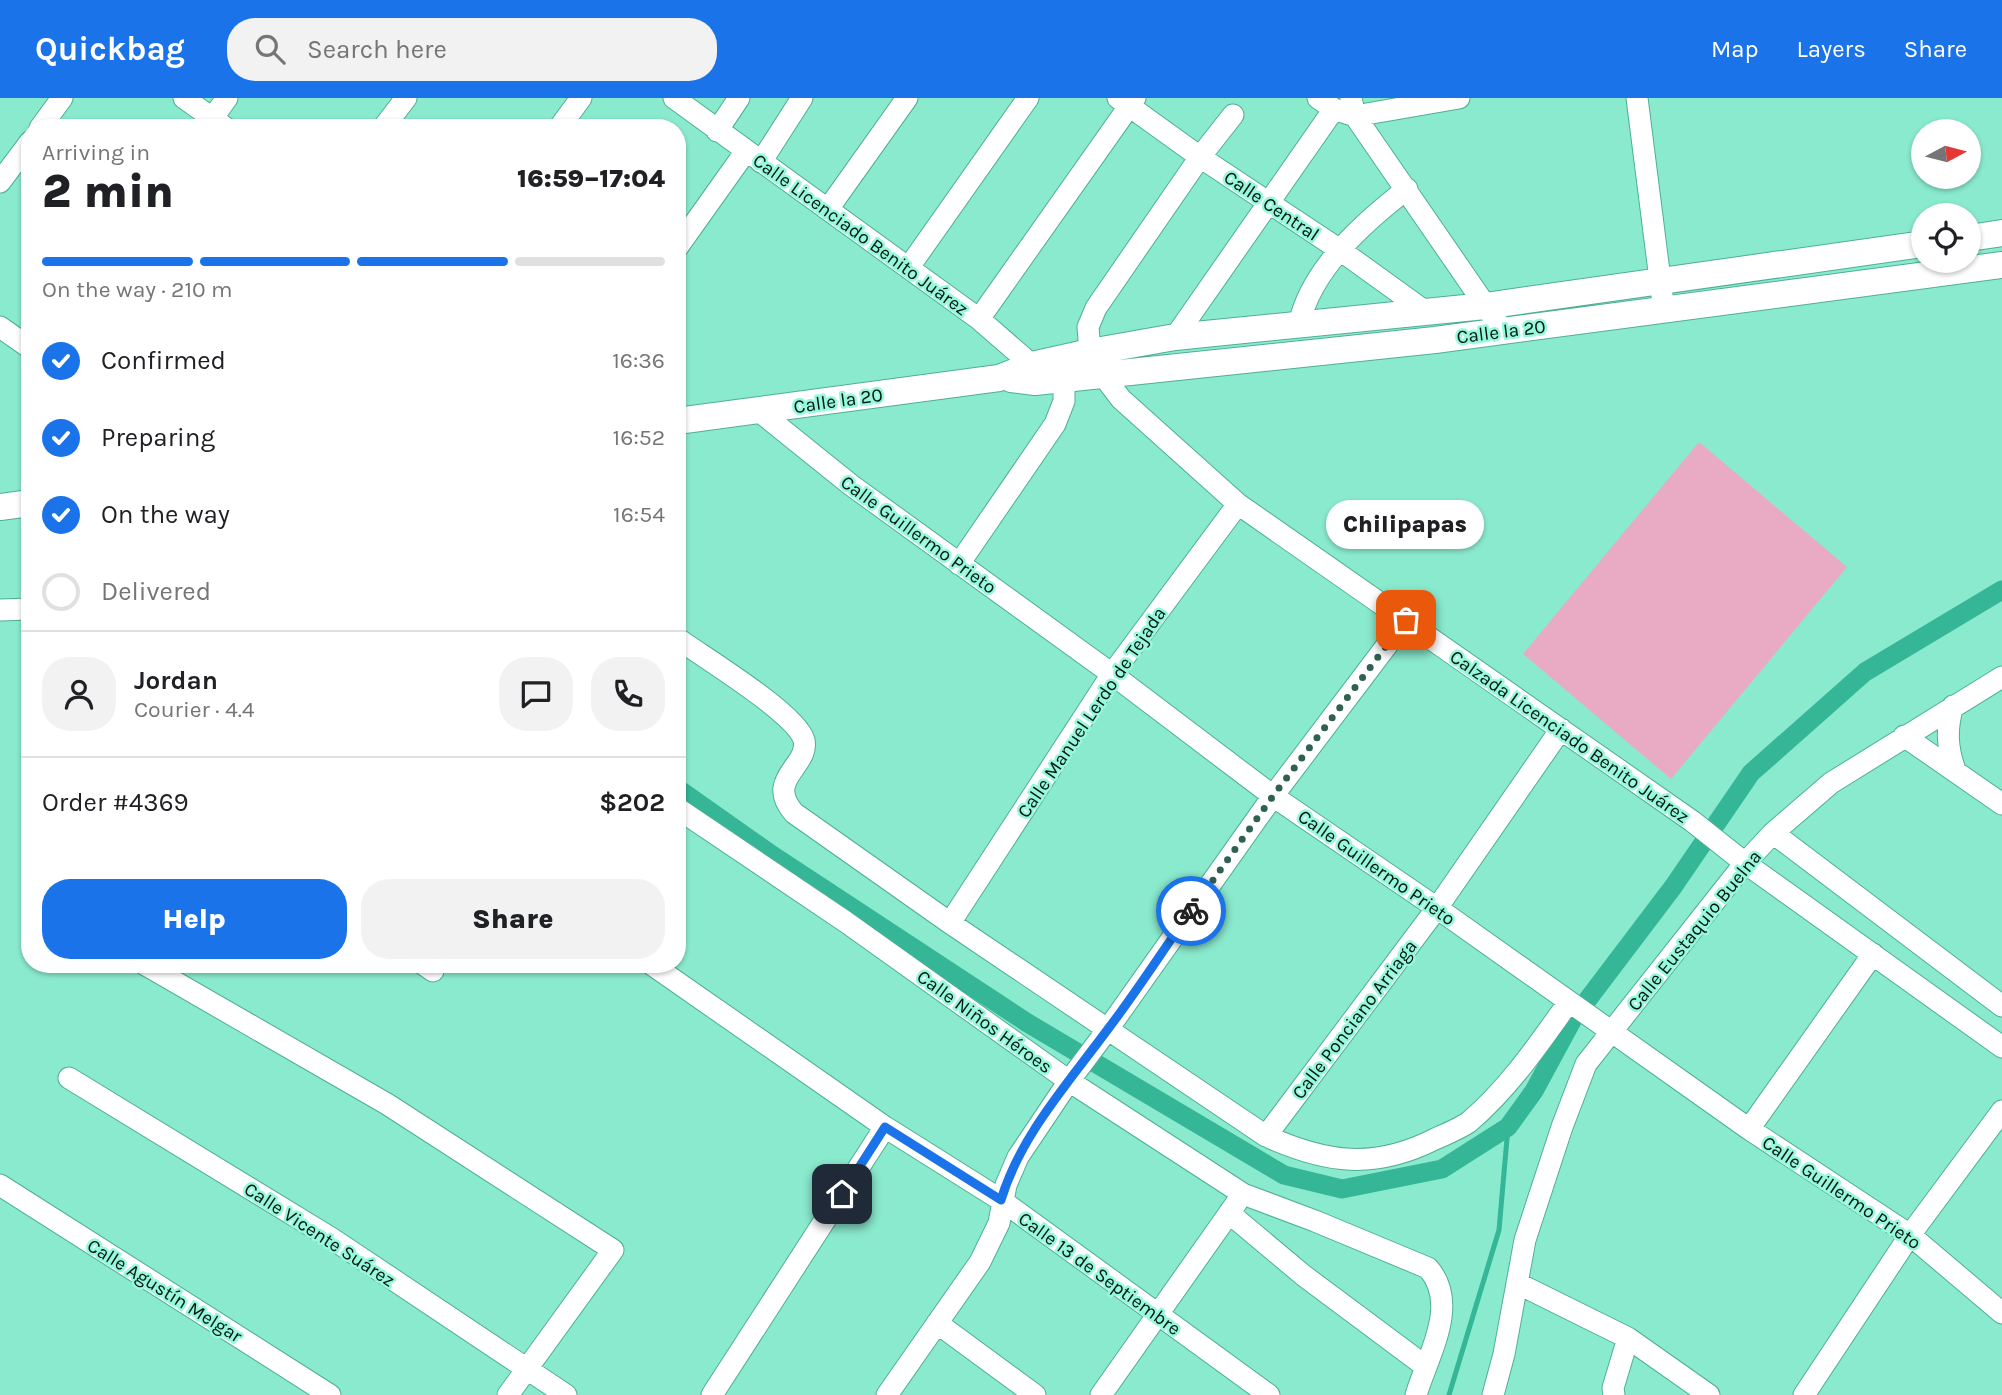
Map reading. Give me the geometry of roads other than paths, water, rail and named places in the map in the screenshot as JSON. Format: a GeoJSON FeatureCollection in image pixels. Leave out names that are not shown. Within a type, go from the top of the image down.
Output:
{"type":"FeatureCollection","features":[{"type":"Feature","properties":{"kind":"street"},"geometry":{"type":"LineString","coordinates":[[47,119],[62,98]]}},
{"type":"Feature","properties":{"kind":"street"},"geometry":{"type":"LineString","coordinates":[[184,98],[208,119]]}},
{"type":"Feature","properties":{"kind":"street"},"geometry":{"type":"LineString","coordinates":[[218,119],[227,98]]}},
{"type":"Feature","properties":{"kind":"street"},"geometry":{"type":"LineString","coordinates":[[390,119],[406,98]]}},
{"type":"Feature","properties":{"kind":"street"},"geometry":{"type":"LineString","coordinates":[[566,119],[581,98]]}},
{"type":"Feature","properties":{"kind":"street","name":"Calle Licenciado Benito Juárez"},"geometry":{"type":"LineString","coordinates":[[674,98],[979,319],[1033,373]]}},
{"type":"Feature","properties":{"kind":"street"},"geometry":{"type":"LineString","coordinates":[[717,131],[739,98]]}},
{"type":"Feature","properties":{"kind":"street"},"geometry":{"type":"LineString","coordinates":[[686,237],[802,98]]}},
{"type":"Feature","properties":{"kind":"street"},"geometry":{"type":"LineString","coordinates":[[828,209],[907,98]]}},
{"type":"Feature","properties":{"kind":"street"},"geometry":{"type":"LineString","coordinates":[[909,267],[1028,98]]}},
{"type":"Feature","properties":{"kind":"street"},"geometry":{"type":"LineString","coordinates":[[1340,105],[1459,98]]}},
{"type":"Feature","properties":{"kind":"street"},"geometry":{"type":"LineString","coordinates":[[1637,98],[1664,311]]}},
{"type":"Feature","properties":{"kind":"street"},"geometry":{"type":"LineString","coordinates":[[979,319],[1127,101]]}},
{"type":"Feature","properties":{"kind":"street","name":"Calle Central"},"geometry":{"type":"LineString","coordinates":[[1127,101],[1200,157],[1340,250],[1426,312]]}},
{"type":"Feature","properties":{"kind":"street"},"geometry":{"type":"LineString","coordinates":[[1340,105],[1407,189],[1503,331]]}},
{"type":"Feature","properties":{"kind":"street"},"geometry":{"type":"LineString","coordinates":[[1175,337],[1340,105]]}},
{"type":"Feature","properties":{"kind":"street"},"geometry":{"type":"LineString","coordinates":[[1096,363],[1087,327],[1096,308],[1200,157],[1233,115]]}},
{"type":"Feature","properties":{"kind":"street"},"geometry":{"type":"LineString","coordinates":[[0,182],[21,154]]}},
{"type":"Feature","properties":{"kind":"street"},"geometry":{"type":"LineString","coordinates":[[1299,325],[1303,306],[1340,250],[1374,214],[1407,189]]}},
{"type":"Feature","properties":{"kind":"street"},"geometry":{"type":"LineString","coordinates":[[1981,236],[2002,233]]}},
{"type":"Feature","properties":{"kind":"street","name":"Calle la 20"},"geometry":{"type":"LineString","coordinates":[[1096,363],[1175,337],[1485,306],[1911,246]]}},
{"type":"Feature","properties":{"kind":"street","name":"Calle la 20"},"geometry":{"type":"LineString","coordinates":[[686,420],[1096,363],[1503,331],[2002,265]]}},
{"type":"Feature","properties":{"kind":"street"},"geometry":{"type":"LineString","coordinates":[[0,327],[21,342]]}},
{"type":"Feature","properties":{"kind":"street","name":"Calzada Licenciado Benito Juárez"},"geometry":{"type":"LineString","coordinates":[[1096,363],[1121,399],[1238,504],[1561,729],[1741,859]]}},
{"type":"Feature","properties":{"kind":"street"},"geometry":{"type":"LineString","coordinates":[[959,564],[1055,424],[1063,401],[1064,368]]}},
{"type":"Feature","properties":{"kind":"street","name":"Calle Guillermo Prieto"},"geometry":{"type":"LineString","coordinates":[[759,411],[851,485],[1112,674],[1273,796],[1437,908],[1749,1129],[1910,1235],[2002,1313]]}},
{"type":"Feature","properties":{"kind":"street"},"geometry":{"type":"LineString","coordinates":[[0,507],[21,504]]}},
{"type":"Feature","properties":{"kind":"street","name":"Calle Manuel Lerdo de Tejada"},"geometry":{"type":"LineString","coordinates":[[950,923],[1112,674],[1238,504]]}},
{"type":"Feature","properties":{"kind":"street"},"geometry":{"type":"LineString","coordinates":[[0,610],[21,611]]}},
{"type":"Feature","properties":{"kind":"street"},"geometry":{"type":"LineString","coordinates":[[887,1395],[991,1243],[999,1223],[1001,1200],[1018,1157],[1073,1075],[1106,1033],[1273,796],[1406,620]]}},
{"type":"Feature","properties":{"kind":"street"},"geometry":{"type":"LineString","coordinates":[[686,644],[782,712],[800,732],[804,742],[803,751],[790,772],[783,796],[794,813],[1106,1033],[1266,1136],[1298,1150],[1334,1158],[1375,1158],[1411,1152],[1466,1124],[1524,1066],[1571,1004]]}},
{"type":"Feature","properties":{"kind":"street","name":"Calle Eustaquio Buelna"},"geometry":{"type":"LineString","coordinates":[[1493,1395],[1504,1354],[1525,1240],[1586,1064],[1609,1030],[1741,859],[1832,783],[2002,677]]}},
{"type":"Feature","properties":{"kind":"street"},"geometry":{"type":"LineString","coordinates":[[1953,706],[1947,738],[1955,770]]}},
{"type":"Feature","properties":{"kind":"street","name":"Calle Ponciano Arriaga"},"geometry":{"type":"LineString","coordinates":[[1266,1136],[1437,908],[1561,729]]}},
{"type":"Feature","properties":{"kind":"street"},"geometry":{"type":"LineString","coordinates":[[1904,736],[2002,804]]}},
{"type":"Feature","properties":{"kind":"street","name":"Calle Niños Héroes"},"geometry":{"type":"LineString","coordinates":[[686,814],[1073,1075],[1243,1194],[1428,1268],[1438,1279],[1444,1309],[1425,1366]]}},
{"type":"Feature","properties":{"kind":"street"},"geometry":{"type":"LineString","coordinates":[[1773,833],[2002,1006]]}},
{"type":"Feature","properties":{"kind":"street"},"geometry":{"type":"LineString","coordinates":[[1741,859],[2002,1047]]}},
{"type":"Feature","properties":{"kind":"street"},"geometry":{"type":"LineString","coordinates":[[1749,1129],[1872,954]]}},
{"type":"Feature","properties":{"kind":"street"},"geometry":{"type":"LineString","coordinates":[[160,973],[387,1104],[613,1250],[508,1395]]}},
{"type":"Feature","properties":{"kind":"street","name":"Calle 13 de Septiembre"},"geometry":{"type":"LineString","coordinates":[[664,973],[885,1127],[1001,1200],[1269,1395]]}},
{"type":"Feature","properties":{"kind":"street","name":"Calle Vicente Suárez"},"geometry":{"type":"LineString","coordinates":[[69,1078],[331,1238],[566,1395]]}},
{"type":"Feature","properties":{"kind":"street"},"geometry":{"type":"LineString","coordinates":[[1804,1395],[1910,1235],[2002,1111]]}},
{"type":"Feature","properties":{"kind":"street"},"geometry":{"type":"LineString","coordinates":[[712,1395],[885,1127]]}},
{"type":"Feature","properties":{"kind":"street","name":"Calle Agustín Melgar"},"geometry":{"type":"LineString","coordinates":[[0,1185],[330,1395]]}},
{"type":"Feature","properties":{"kind":"street"},"geometry":{"type":"LineString","coordinates":[[1101,1395],[1243,1194]]}},
{"type":"Feature","properties":{"kind":"street"},"geometry":{"type":"LineString","coordinates":[[1229,1213],[1303,1275],[1425,1366],[1416,1395]]}},
{"type":"Feature","properties":{"kind":"street"},"geometry":{"type":"LineString","coordinates":[[1517,1283],[1628,1338],[1705,1393]]}},
{"type":"Feature","properties":{"kind":"street"},"geometry":{"type":"LineString","coordinates":[[937,1323],[1035,1395]]}},
{"type":"Feature","properties":{"kind":"street"},"geometry":{"type":"LineString","coordinates":[[1614,1395],[1613,1388],[1628,1338]]}},
{"type":"Feature","properties":{"kind":"waterway"},"geometry":{"type":"LineString","coordinates":[[686,794],[772,855],[1026,1022],[1284,1175],[1342,1189],[1442,1169],[1508,1127],[1534,1091],[1573,1019],[1673,887],[1751,773],[1865,672],[2002,590]]}},
{"type":"Feature","properties":{"kind":"waterway"},"geometry":{"type":"LineString","coordinates":[[1449,1395],[1499,1230],[1508,1127]]}},
{"type":"Feature","properties":{"kind":"place","name":"Chilipapas"},"geometry":{"type":"Point","coordinates":[1406,620]}}]}
